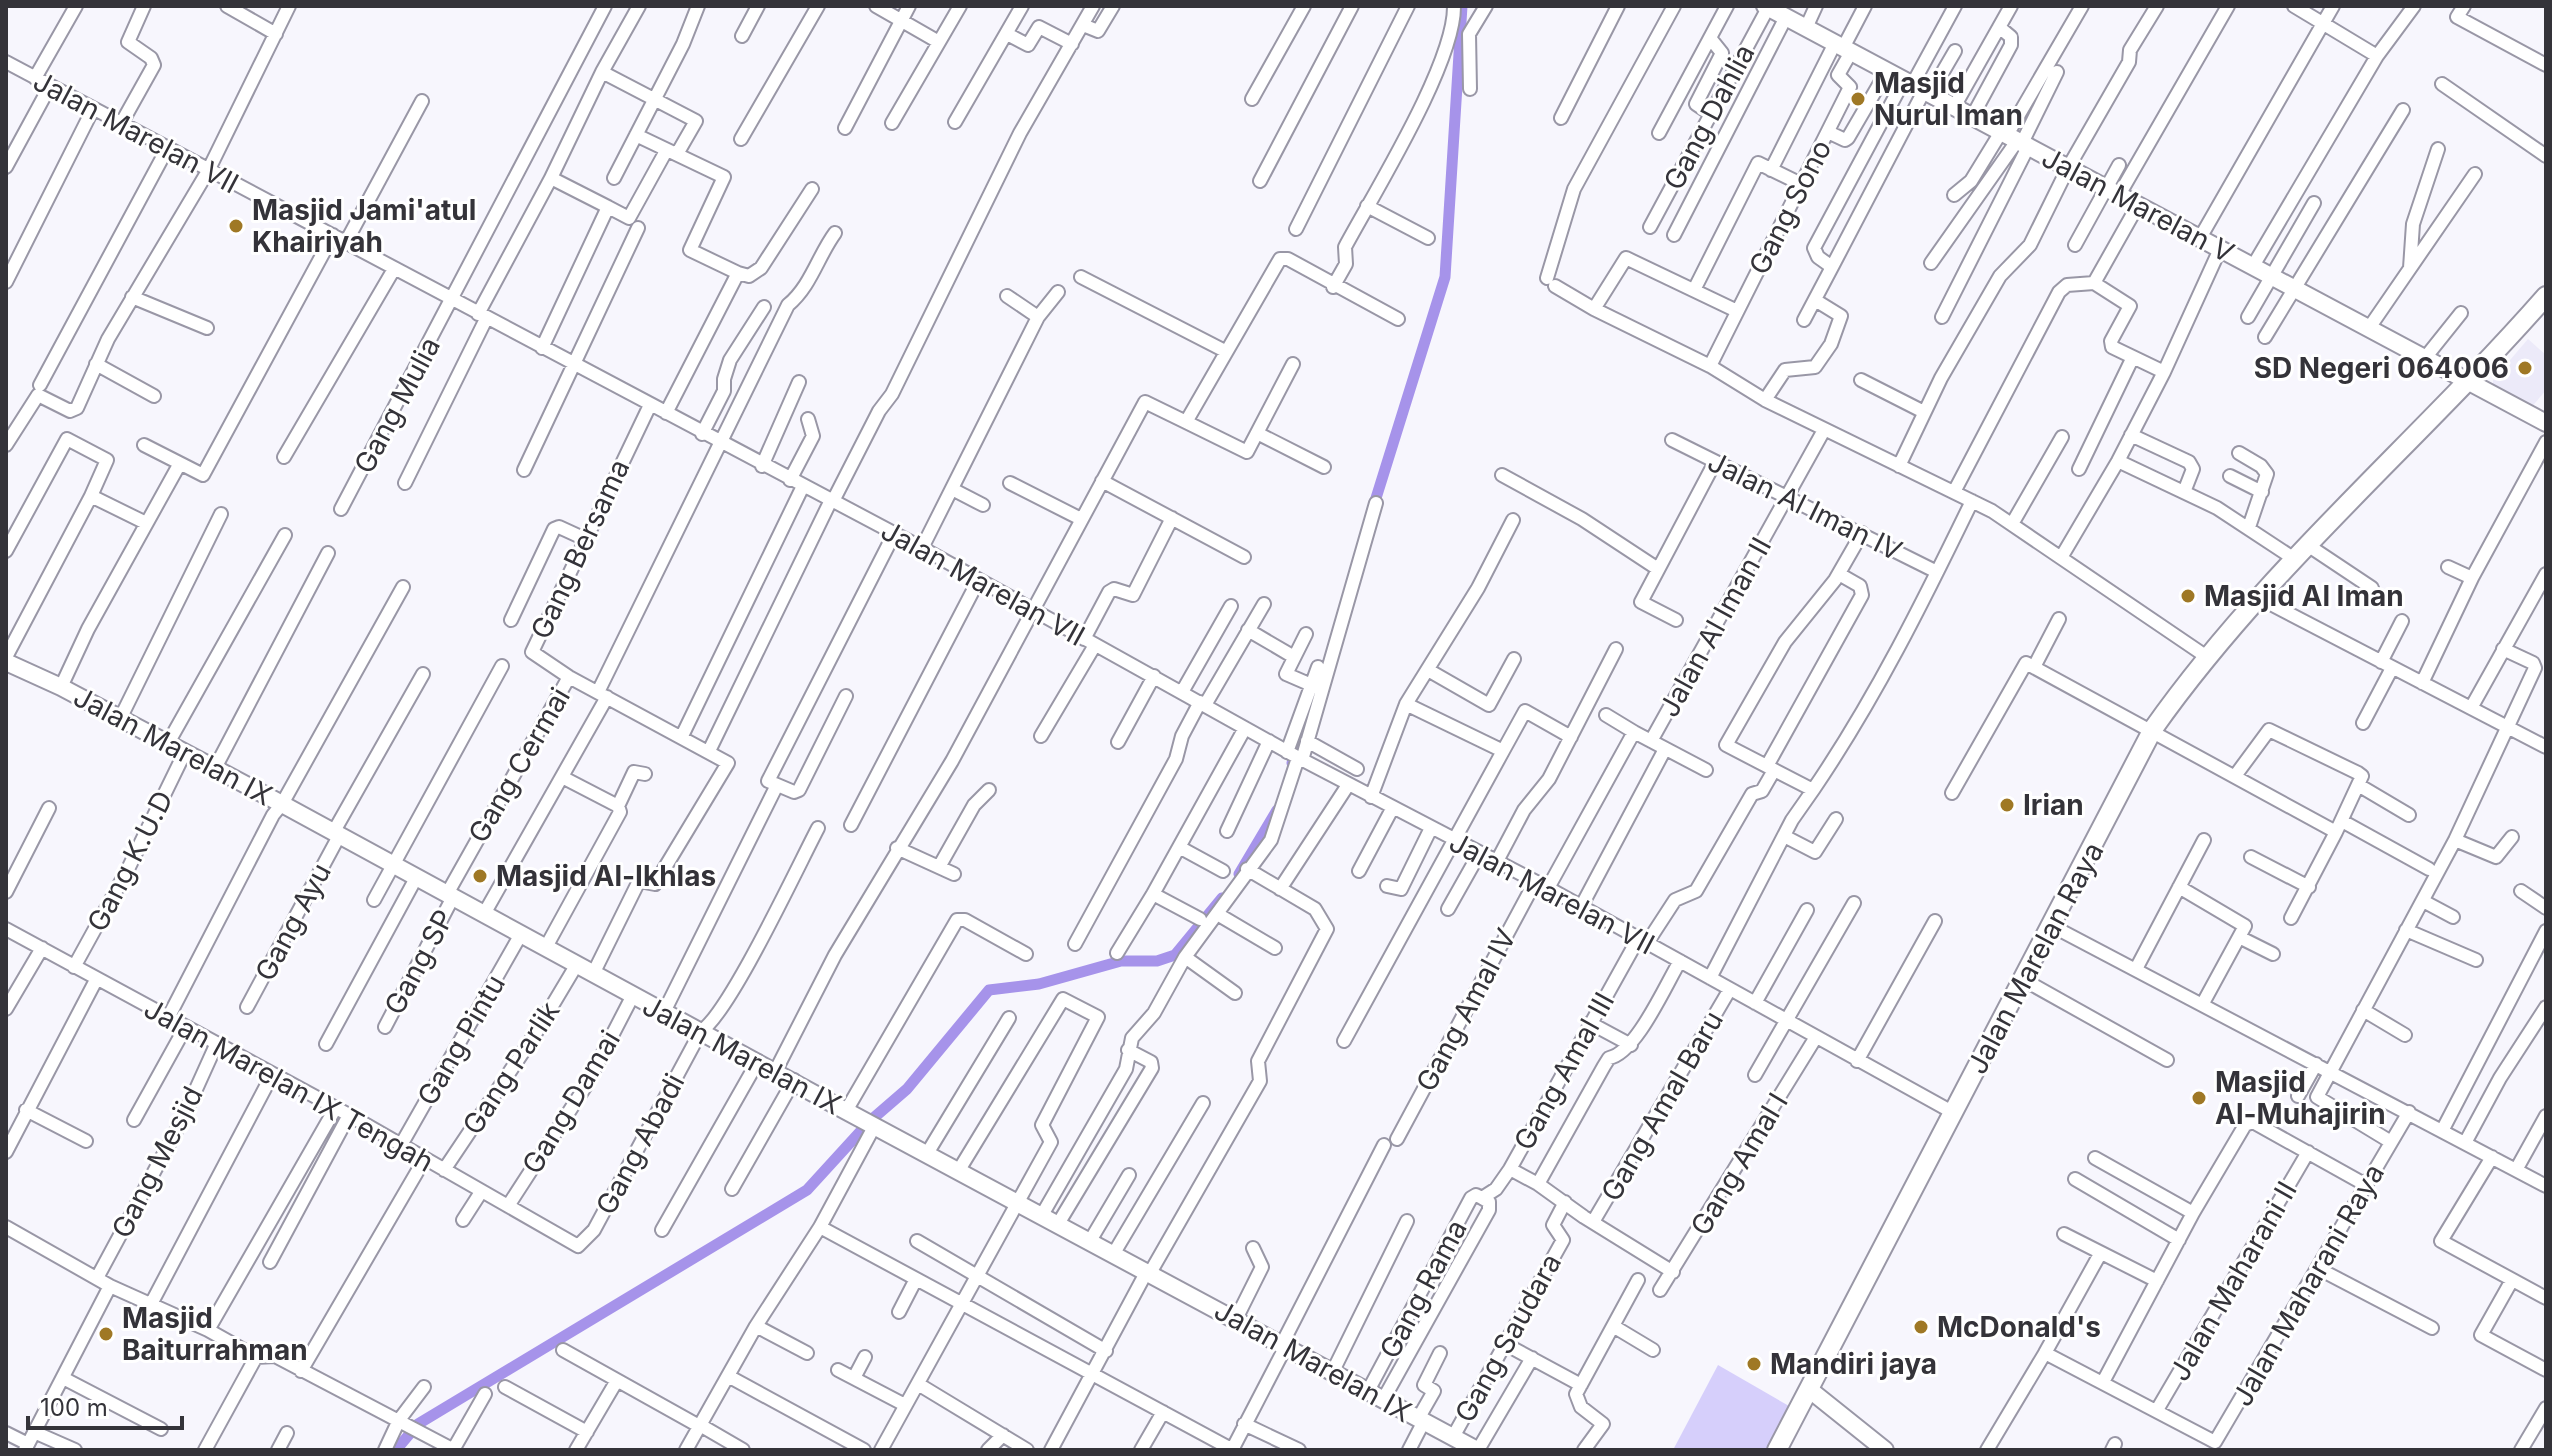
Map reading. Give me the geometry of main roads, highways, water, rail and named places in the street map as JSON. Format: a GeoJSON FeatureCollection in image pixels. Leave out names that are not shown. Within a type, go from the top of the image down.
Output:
{"type":"FeatureCollection","features":[{"type":"Feature","properties":{"kind":"main road","name":"Jalan Marelan V"},"geometry":{"type":"LineString","coordinates":[[1767,7],[2425,358],[2467,384],[2546,423]]}},
{"type":"Feature","properties":{"kind":"main road","name":"Jalan Marelan Raya"},"geometry":{"type":"LineString","coordinates":[[1777,1450],[2153,729],[2207,657],[2302,553],[2467,384],[2546,296]]}},
{"type":"Feature","properties":{"kind":"main road","name":"Jalan Marelan IX"},"geometry":{"type":"LineString","coordinates":[[6,660],[282,804],[632,997],[776,1070],[863,1120],[928,1152],[1478,1450]]}},
{"type":"Feature","properties":{"kind":"main road"},"geometry":{"type":"LineString","coordinates":[[1810,1390],[1885,1450]]}},
{"type":"Feature","properties":{"kind":"waterway"},"geometry":{"type":"LineString","coordinates":[[1372,511],[1445,277],[1462,6]]}},
{"type":"Feature","properties":{"kind":"waterway"},"geometry":{"type":"LineString","coordinates":[[1292,763],[1313,695]]}},
{"type":"Feature","properties":{"kind":"waterway"},"geometry":{"type":"LineString","coordinates":[[1239,874],[1277,810]]}},
{"type":"Feature","properties":{"kind":"waterway"},"geometry":{"type":"LineString","coordinates":[[396,1450],[418,1424],[807,1190],[870,1121],[907,1089],[989,990],[1039,984],[1121,961],[1157,961],[1175,955],[1222,898]]}},
{"type":"Feature","properties":{"kind":"place","name":"Masjid Nurul Iman"},"geometry":{"type":"Point","coordinates":[1858,99]}},
{"type":"Feature","properties":{"kind":"place","name":"Masjid Jami'atul Khairiyah"},"geometry":{"type":"Point","coordinates":[236,226]}},
{"type":"Feature","properties":{"kind":"place","name":"SD Negeri 064006"},"geometry":{"type":"Point","coordinates":[2525,368]}},
{"type":"Feature","properties":{"kind":"place","name":"Masjid Al Iman"},"geometry":{"type":"Point","coordinates":[2188,596]}},
{"type":"Feature","properties":{"kind":"place","name":"Irian"},"geometry":{"type":"Point","coordinates":[2007,805]}},
{"type":"Feature","properties":{"kind":"place","name":"Masjid Al-Ikhlas"},"geometry":{"type":"Point","coordinates":[480,876]}},
{"type":"Feature","properties":{"kind":"place","name":"Masjid Al-Muhajirin"},"geometry":{"type":"Point","coordinates":[2199,1098]}},
{"type":"Feature","properties":{"kind":"place","name":"McDonald's"},"geometry":{"type":"Point","coordinates":[1921,1327]}},
{"type":"Feature","properties":{"kind":"place","name":"Masjid Baiturrahman"},"geometry":{"type":"Point","coordinates":[106,1334]}},
{"type":"Feature","properties":{"kind":"place","name":"Mandiri jaya"},"geometry":{"type":"Point","coordinates":[1754,1364]}}]}
